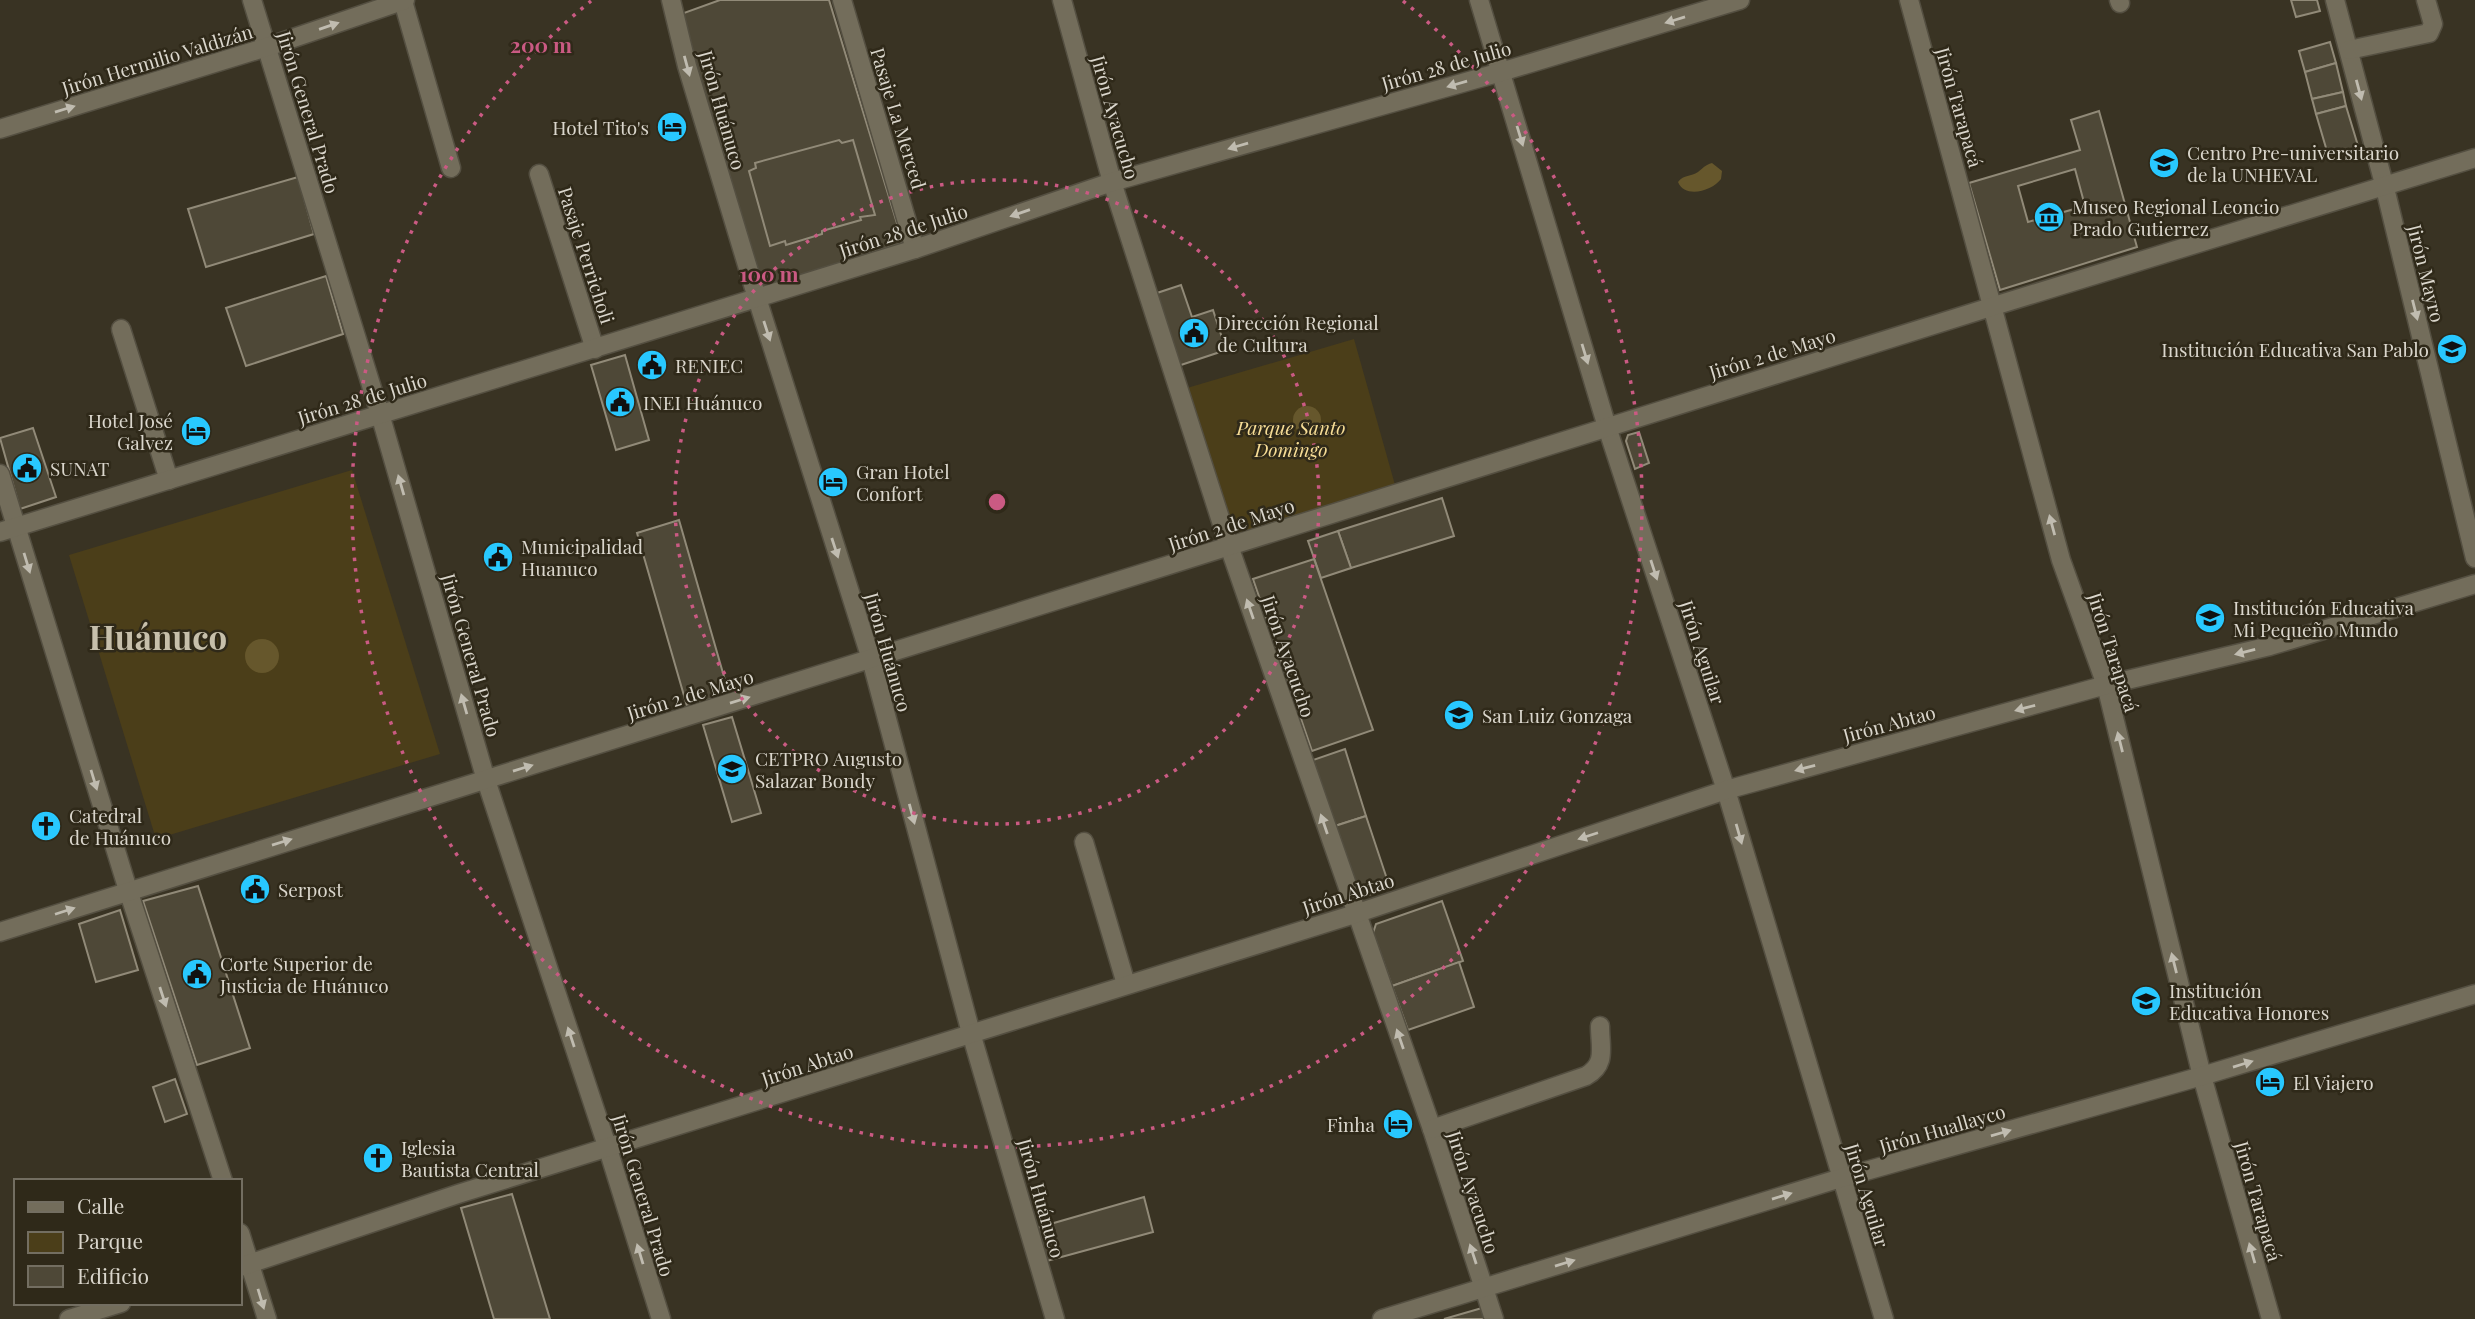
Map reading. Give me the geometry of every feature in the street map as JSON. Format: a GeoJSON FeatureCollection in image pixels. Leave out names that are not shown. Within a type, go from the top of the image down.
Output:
{"type":"FeatureCollection","features":[{"type":"Feature","properties":{"kind":"street","name":"Jirón General Prado"},"geometry":{"type":"LineString","coordinates":[[252,0],[380,414],[486,779],[661,1319]]}},
{"type":"Feature","properties":{"kind":"street","name":"Jirón Hermilio Valdizán"},"geometry":{"type":"LineString","coordinates":[[0,129],[267,47],[404,0]]}},
{"type":"Feature","properties":{"kind":"street"},"geometry":{"type":"LineString","coordinates":[[404,0],[451,168]]}},
{"type":"Feature","properties":{"kind":"street","name":"Jirón Huánuco"},"geometry":{"type":"LineString","coordinates":[[671,0],[687,66],[757,298],[871,659],[971,1033],[1055,1319]]}},
{"type":"Feature","properties":{"kind":"street","name":"Pasaje La Merced"},"geometry":{"type":"LineString","coordinates":[[842,0],[915,248]]}},
{"type":"Feature","properties":{"kind":"street","name":"Jirón Ayacucho"},"geometry":{"type":"LineString","coordinates":[[1062,0],[1112,182],[1229,546],[1432,1129],[1494,1319]]}},
{"type":"Feature","properties":{"kind":"street","name":"Jirón Aguilar"},"geometry":{"type":"LineString","coordinates":[[1479,0],[1607,427],[1726,790],[1884,1319]]}},
{"type":"Feature","properties":{"kind":"street","name":"Jirón 28 de Julio"},"geometry":{"type":"LineString","coordinates":[[8,530],[757,298],[1112,182],[1501,72],[1740,0]]}},
{"type":"Feature","properties":{"kind":"street","name":"Jirón Tarapacá"},"geometry":{"type":"LineString","coordinates":[[1909,0],[2062,560],[2106,685],[2202,1076],[2271,1319]]}},
{"type":"Feature","properties":{"kind":"street","name":"Jirón Mayro"},"geometry":{"type":"LineString","coordinates":[[2335,0],[2384,184],[2475,558]]}},
{"type":"Feature","properties":{"kind":"street"},"geometry":{"type":"LineString","coordinates":[[2348,50],[2429,33],[2433,24],[2426,0]]}},
{"type":"Feature","properties":{"kind":"street","name":"Jirón 2 de Mayo"},"geometry":{"type":"LineString","coordinates":[[0,932],[2384,184],[2475,158]]}},
{"type":"Feature","properties":{"kind":"street","name":"Pasaje Perricholi"},"geometry":{"type":"LineString","coordinates":[[539,174],[595,349]]}},
{"type":"Feature","properties":{"kind":"street"},"geometry":{"type":"LineString","coordinates":[[121,329],[169,480]]}},
{"type":"Feature","properties":{"kind":"street"},"geometry":{"type":"LineString","coordinates":[[0,474],[8,530],[222,1179]]}},
{"type":"Feature","properties":{"kind":"street","name":"Jirón Abtao"},"geometry":{"type":"LineString","coordinates":[[245,1265],[458,1194],[1355,914],[1726,790],[2106,685],[2270,646],[2475,584]]}},
{"type":"Feature","properties":{"kind":"street"},"geometry":{"type":"LineString","coordinates":[[1084,842],[1126,984]]}},
{"type":"Feature","properties":{"kind":"street","name":"Jirón Huallayco"},"geometry":{"type":"LineString","coordinates":[[1382,1319],[1840,1178],[2202,1076],[2475,994]]}},
{"type":"Feature","properties":{"kind":"street"},"geometry":{"type":"LineString","coordinates":[[1432,1129],[1597,1070],[1601,1063],[1600,1026]]}},
{"type":"Feature","properties":{"kind":"street"},"geometry":{"type":"LineString","coordinates":[[242,1246],[245,1265],[267,1319]]}},
{"type":"Feature","properties":{"kind":"street"},"geometry":{"type":"LineString","coordinates":[[69,1319],[114,1305]]}},
{"type":"Feature","properties":{"kind":"green space","name":"Parque Santo Domingo"},"geometry":{"type":"Polygon","coordinates":[[[1354,339],[1395,485],[1235,536],[1187,388],[1354,339]]]}},
{"type":"Feature","properties":{"kind":"green space"},"geometry":{"type":"Polygon","coordinates":[[[352,470],[440,754],[156,839],[69,555],[352,470]]]}},
{"type":"Feature","properties":{"kind":"shaded area"},"geometry":{"type":"Polygon","coordinates":[[[1712,163],[1722,171],[1721,179],[1717,183],[1705,190],[1692,192],[1681,187],[1678,182],[1680,179],[1695,174],[1712,163]]]}},
{"type":"Feature","properties":{"kind":"shaded area"},"geometry":{"type":"Polygon","coordinates":[[[1307,406],[1317,410],[1321,420],[1317,430],[1307,434],[1297,430],[1293,420],[1297,410],[1307,406]]]}},
{"type":"Feature","properties":{"kind":"shaded area"},"geometry":{"type":"Polygon","coordinates":[[[262,639],[274,644],[279,656],[274,668],[262,673],[250,668],[245,656],[250,644],[262,639]]]}},
{"type":"Feature","properties":{"kind":"building"},"geometry":{"type":"Polygon","coordinates":[[[720,0],[829,0],[903,243],[761,288],[681,14],[720,0]]]}},
{"type":"Feature","properties":{"kind":"building"},"geometry":{"type":"Polygon","coordinates":[[[2291,0],[2317,0],[2320,11],[2296,17],[2291,0]]]}},
{"type":"Feature","properties":{"kind":"building"},"geometry":{"type":"Polygon","coordinates":[[[2330,42],[2336,63],[2305,72],[2299,51],[2330,42]]]}},
{"type":"Feature","properties":{"kind":"building"},"geometry":{"type":"Polygon","coordinates":[[[2336,63],[2343,92],[2312,99],[2305,72],[2336,63]]]}},
{"type":"Feature","properties":{"kind":"building"},"geometry":{"type":"Polygon","coordinates":[[[2343,92],[2346,106],[2316,114],[2312,99],[2343,92]]]}},
{"type":"Feature","properties":{"kind":"building"},"geometry":{"type":"Polygon","coordinates":[[[2346,106],[2359,149],[2329,158],[2316,114],[2346,106]]]}},
{"type":"Feature","properties":{"kind":"building"},"geometry":{"type":"Polygon","coordinates":[[[2099,111],[2137,247],[2000,290],[1969,183],[2080,150],[2071,120],[2099,111]],[[2075,169],[2018,186],[2028,222],[2085,206],[2075,169]]]}},
{"type":"Feature","properties":{"kind":"building"},"geometry":{"type":"Polygon","coordinates":[[[839,140],[842,143],[853,140],[875,215],[860,217],[861,220],[786,245],[785,241],[770,246],[749,171],[756,168],[755,163],[839,140]]]}},
{"type":"Feature","properties":{"kind":"building"},"geometry":{"type":"Polygon","coordinates":[[[298,177],[314,234],[206,267],[188,209],[298,177]]]}},
{"type":"Feature","properties":{"kind":"building"},"geometry":{"type":"Polygon","coordinates":[[[326,276],[343,334],[246,366],[226,308],[326,276]]]}},
{"type":"Feature","properties":{"kind":"building","name":"Dirección Regional de Cultura"},"geometry":{"type":"Polygon","coordinates":[[[1181,285],[1192,317],[1213,310],[1226,350],[1178,366],[1154,294],[1181,285]]]}},
{"type":"Feature","properties":{"kind":"building","name":"INEI Huánuco"},"geometry":{"type":"Polygon","coordinates":[[[625,355],[649,440],[616,450],[591,365],[625,355]]]}},
{"type":"Feature","properties":{"kind":"building","name":"SUNAT"},"geometry":{"type":"Polygon","coordinates":[[[33,428],[56,497],[20,509],[0,438],[33,428]]]}},
{"type":"Feature","properties":{"kind":"building"},"geometry":{"type":"Polygon","coordinates":[[[1639,432],[1649,463],[1635,469],[1626,441],[1628,435],[1639,432]]]}},
{"type":"Feature","properties":{"kind":"building"},"geometry":{"type":"Polygon","coordinates":[[[1442,498],[1454,536],[1351,568],[1338,531],[1442,498]]]}},
{"type":"Feature","properties":{"kind":"building"},"geometry":{"type":"Polygon","coordinates":[[[679,520],[729,694],[687,706],[637,533],[679,520]]]}},
{"type":"Feature","properties":{"kind":"building"},"geometry":{"type":"Polygon","coordinates":[[[1338,531],[1351,568],[1321,578],[1308,541],[1338,531]]]}},
{"type":"Feature","properties":{"kind":"building"},"geometry":{"type":"Polygon","coordinates":[[[1314,559],[1373,730],[1312,751],[1253,579],[1314,559]]]}},
{"type":"Feature","properties":{"kind":"building","name":"CETPRO Augusto Salazar Bondy"},"geometry":{"type":"Polygon","coordinates":[[[732,717],[761,813],[732,822],[703,725],[732,717]]]}},
{"type":"Feature","properties":{"kind":"building"},"geometry":{"type":"Polygon","coordinates":[[[1345,749],[1366,816],[1335,826],[1313,760],[1345,749]]]}},
{"type":"Feature","properties":{"kind":"building"},"geometry":{"type":"Polygon","coordinates":[[[1366,816],[1390,888],[1359,898],[1335,826],[1366,816]]]}},
{"type":"Feature","properties":{"kind":"building","name":"Corte Superior de Justicia de Huánuco"},"geometry":{"type":"Polygon","coordinates":[[[198,886],[250,1048],[197,1065],[143,901],[198,886]]]}},
{"type":"Feature","properties":{"kind":"building"},"geometry":{"type":"Polygon","coordinates":[[[1442,901],[1463,961],[1392,986],[1373,933],[1376,924],[1442,901]]]}},
{"type":"Feature","properties":{"kind":"building"},"geometry":{"type":"Polygon","coordinates":[[[120,910],[138,970],[96,982],[79,924],[120,910]]]}},
{"type":"Feature","properties":{"kind":"building"},"geometry":{"type":"Polygon","coordinates":[[[1459,962],[1474,1007],[1408,1030],[1392,986],[1459,962]]]}},
{"type":"Feature","properties":{"kind":"building"},"geometry":{"type":"Polygon","coordinates":[[[175,1079],[187,1114],[165,1122],[153,1087],[175,1079]]]}},
{"type":"Feature","properties":{"kind":"building"},"geometry":{"type":"Polygon","coordinates":[[[512,1194],[550,1319],[494,1319],[461,1208],[512,1194]]]}},
{"type":"Feature","properties":{"kind":"building"},"geometry":{"type":"Polygon","coordinates":[[[1144,1197],[1153,1232],[1043,1262],[1033,1229],[1144,1197]]]}},
{"type":"Feature","properties":{"kind":"building"},"geometry":{"type":"Polygon","coordinates":[[[1482,1308],[1486,1319],[1444,1319],[1482,1308]]]}},
{"type":"Feature","properties":{"kind":"place","name":"Hotel Tito's"},"geometry":{"type":"Point","coordinates":[672,127]}},
{"type":"Feature","properties":{"kind":"place","name":"Centro Pre-universitario de la UNHEVAL"},"geometry":{"type":"Point","coordinates":[2164,163]}},
{"type":"Feature","properties":{"kind":"place","name":"Museo Regional Leoncio Prado Gutierrez"},"geometry":{"type":"Point","coordinates":[2049,217]}},
{"type":"Feature","properties":{"kind":"place","name":"Dirección Regional de Cultura"},"geometry":{"type":"Point","coordinates":[1194,333]}},
{"type":"Feature","properties":{"kind":"place","name":"Institución Educativa San Pablo"},"geometry":{"type":"Point","coordinates":[2452,349]}},
{"type":"Feature","properties":{"kind":"place","name":"RENIEC"},"geometry":{"type":"Point","coordinates":[652,365]}},
{"type":"Feature","properties":{"kind":"place","name":"INEI Huánuco"},"geometry":{"type":"Point","coordinates":[620,402]}},
{"type":"Feature","properties":{"kind":"place","name":"Hotel José Galvez"},"geometry":{"type":"Point","coordinates":[196,431]}},
{"type":"Feature","properties":{"kind":"place","name":"SUNAT"},"geometry":{"type":"Point","coordinates":[27,468]}},
{"type":"Feature","properties":{"kind":"place","name":"Gran Hotel Confort"},"geometry":{"type":"Point","coordinates":[833,482]}},
{"type":"Feature","properties":{"kind":"place","name":"Municipalidad Huanuco"},"geometry":{"type":"Point","coordinates":[498,557]}},
{"type":"Feature","properties":{"kind":"place","name":"Institución Educativa Mi Pequeño Mundo"},"geometry":{"type":"Point","coordinates":[2210,618]}},
{"type":"Feature","properties":{"kind":"place","name":"San Luiz Gonzaga"},"geometry":{"type":"Point","coordinates":[1459,715]}},
{"type":"Feature","properties":{"kind":"place","name":"CETPRO Augusto Salazar Bondy"},"geometry":{"type":"Point","coordinates":[732,769]}},
{"type":"Feature","properties":{"kind":"place","name":"Catedral de Huánuco"},"geometry":{"type":"Point","coordinates":[46,826]}},
{"type":"Feature","properties":{"kind":"place","name":"Serpost"},"geometry":{"type":"Point","coordinates":[255,889]}},
{"type":"Feature","properties":{"kind":"place","name":"Corte Superior de Justicia de Huánuco"},"geometry":{"type":"Point","coordinates":[197,974]}},
{"type":"Feature","properties":{"kind":"place","name":"Institución Educativa Honores"},"geometry":{"type":"Point","coordinates":[2146,1001]}},
{"type":"Feature","properties":{"kind":"place","name":"El Viajero"},"geometry":{"type":"Point","coordinates":[2270,1082]}},
{"type":"Feature","properties":{"kind":"place","name":"Finha"},"geometry":{"type":"Point","coordinates":[1398,1124]}},
{"type":"Feature","properties":{"kind":"place","name":"Iglesia Bautista Central"},"geometry":{"type":"Point","coordinates":[378,1158]}},
{"type":"Feature","properties":{"kind":"district","name":"Huánuco"},"geometry":{"type":"Point","coordinates":[158,636]}}]}
